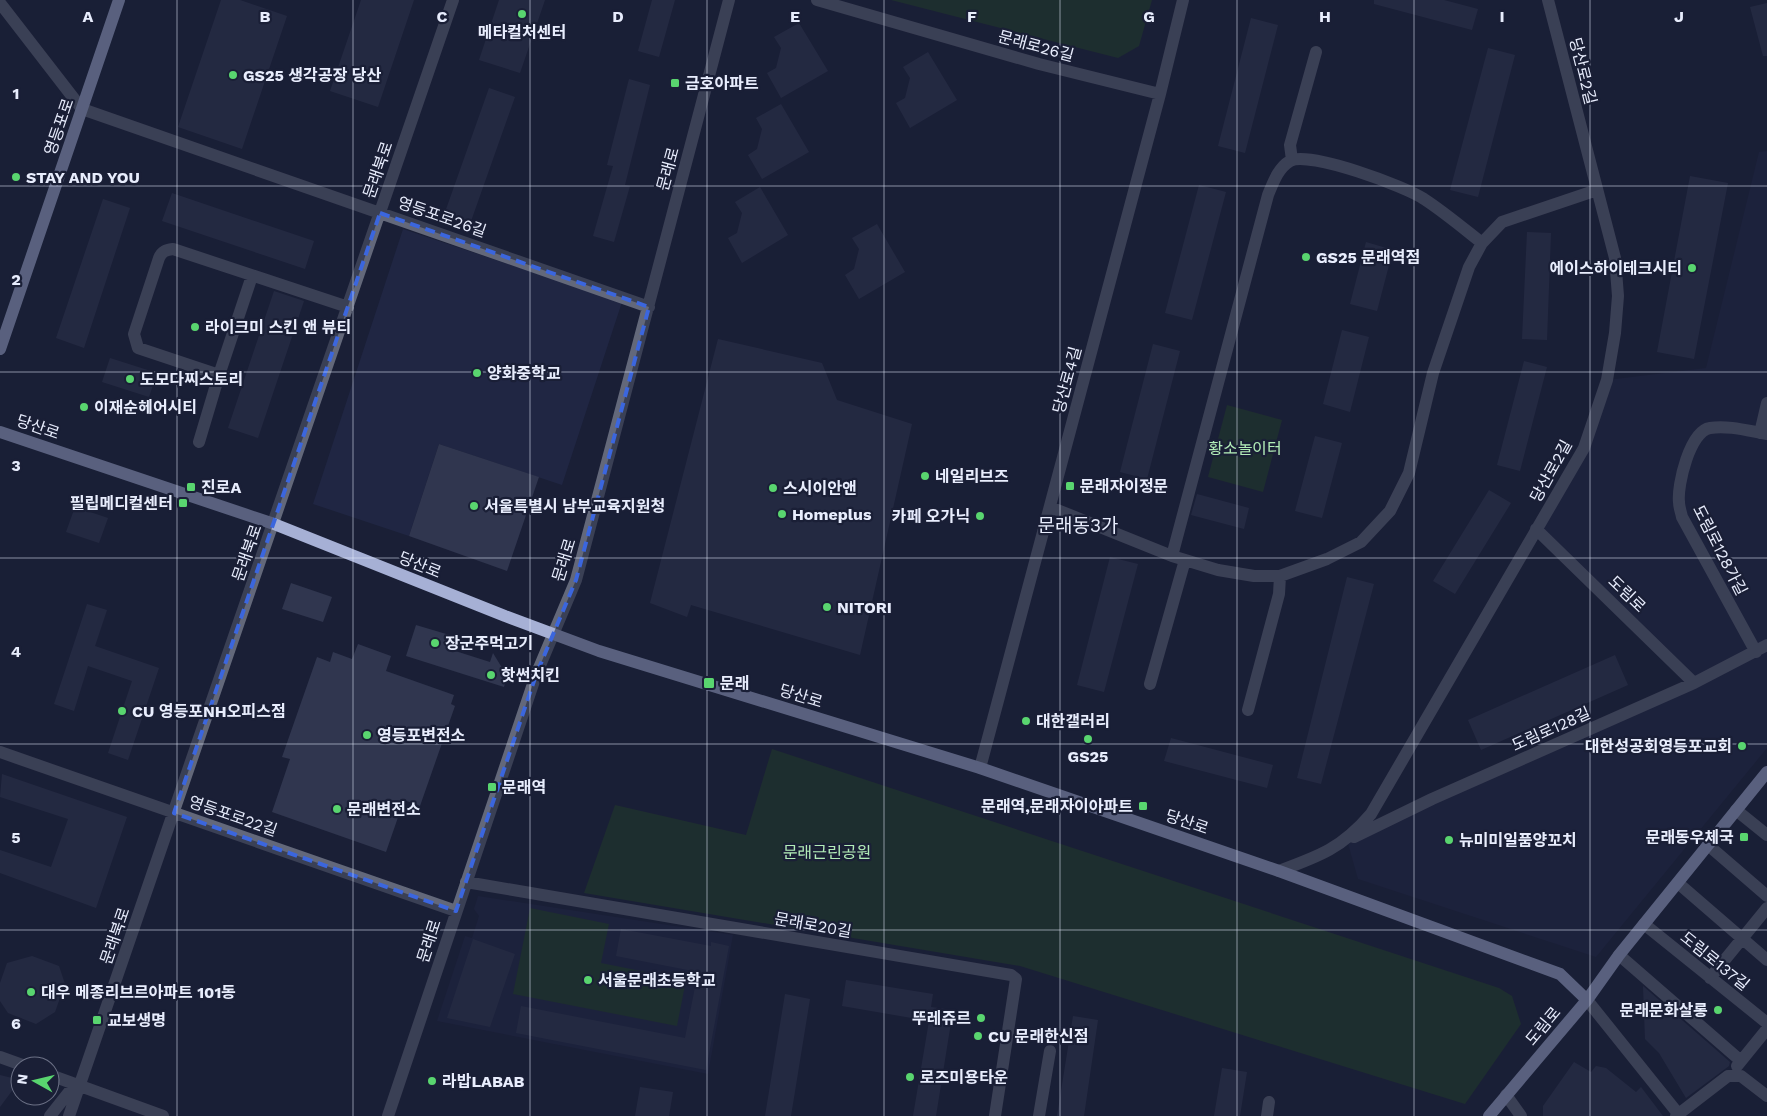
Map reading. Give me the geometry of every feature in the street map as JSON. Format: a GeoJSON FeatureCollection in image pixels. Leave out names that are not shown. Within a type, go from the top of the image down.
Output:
{"type":"FeatureCollection","features":[{"type":"Feature","properties":{"kind":"main road","name":"영등포로"},"geometry":{"type":"LineString","coordinates":[[0,349],[119,0]]}},
{"type":"Feature","properties":{"kind":"main road","name":"당산로"},"geometry":{"type":"LineString","coordinates":[[0,432],[274,524],[553,634],[705,684],[980,768],[1279,871],[1560,974],[1587,1000]]}},
{"type":"Feature","properties":{"kind":"main road","name":"도림로"},"geometry":{"type":"LineString","coordinates":[[1489,1116],[1587,1000],[1619,955],[1767,772]]}},
{"type":"Feature","properties":{"kind":"street","name":"문래북로"},"geometry":{"type":"LineString","coordinates":[[69,1116],[453,0]]}},
{"type":"Feature","properties":{"kind":"street","name":"문래로"},"geometry":{"type":"LineString","coordinates":[[388,1116],[536,675],[576,580],[729,0]]}},
{"type":"Feature","properties":{"kind":"street","name":"문래로26길"},"geometry":{"type":"LineString","coordinates":[[817,0],[1039,64],[1160,94]]}},
{"type":"Feature","properties":{"kind":"street","name":"당산로4길"},"geometry":{"type":"LineString","coordinates":[[980,768],[1160,94],[1183,0]]}},
{"type":"Feature","properties":{"kind":"street","name":"당산로2길"},"geometry":{"type":"LineString","coordinates":[[1279,871],[1315,858],[1347,840],[1371,814],[1584,448],[1606,380],[1615,333],[1618,296],[1615,258],[1548,0]]}},
{"type":"Feature","properties":{"kind":"street"},"geometry":{"type":"LineString","coordinates":[[0,3],[82,109]]}},
{"type":"Feature","properties":{"kind":"street"},"geometry":{"type":"LineString","coordinates":[[1292,160],[1290,144],[1316,52]]}},
{"type":"Feature","properties":{"kind":"street","name":"영등포로26길"},"geometry":{"type":"LineString","coordinates":[[82,109],[649,307]]}},
{"type":"Feature","properties":{"kind":"street"},"geometry":{"type":"LineString","coordinates":[[1172,556],[1268,195],[1280,169],[1292,160],[1304,158],[1340,165],[1423,197],[1482,243]]}},
{"type":"Feature","properties":{"kind":"street"},"geometry":{"type":"LineString","coordinates":[[1050,507],[1172,556],[1254,576],[1280,576],[1327,559],[1361,542],[1390,511],[1409,473],[1433,373],[1469,267],[1482,243],[1502,222],[1597,190]]}},
{"type":"Feature","properties":{"kind":"street"},"geometry":{"type":"LineString","coordinates":[[219,375],[138,348],[134,334],[164,251],[173,249],[348,307]]}},
{"type":"Feature","properties":{"kind":"street"},"geometry":{"type":"LineString","coordinates":[[199,442],[252,276]]}},
{"type":"Feature","properties":{"kind":"street","name":"도림로128가길"},"geometry":{"type":"LineString","coordinates":[[1761,649],[1682,517],[1678,501],[1688,450],[1701,431],[1709,428],[1764,433],[1767,403]]}},
{"type":"Feature","properties":{"kind":"street","name":"도림로"},"geometry":{"type":"LineString","coordinates":[[1536,529],[1694,683]]}},
{"type":"Feature","properties":{"kind":"street"},"geometry":{"type":"LineString","coordinates":[[1150,684],[1185,560]]}},
{"type":"Feature","properties":{"kind":"street"},"geometry":{"type":"LineString","coordinates":[[1248,710],[1279,594],[1280,576]]}},
{"type":"Feature","properties":{"kind":"street","name":"도림로128길"},"geometry":{"type":"LineString","coordinates":[[1347,840],[1432,799],[1694,683],[1761,649]]}},
{"type":"Feature","properties":{"kind":"street","name":"영등포로22길"},"geometry":{"type":"LineString","coordinates":[[0,752],[456,911]]}},
{"type":"Feature","properties":{"kind":"street"},"geometry":{"type":"LineString","coordinates":[[1736,810],[1767,835]]}},
{"type":"Feature","properties":{"kind":"street"},"geometry":{"type":"LineString","coordinates":[[1708,845],[1767,896]]}},
{"type":"Feature","properties":{"kind":"street","name":"문래로20길"},"geometry":{"type":"LineString","coordinates":[[466,882],[1011,975],[1016,979],[994,1116]]}},
{"type":"Feature","properties":{"kind":"street"},"geometry":{"type":"LineString","coordinates":[[1678,882],[1767,960]]}},
{"type":"Feature","properties":{"kind":"street"},"geometry":{"type":"LineString","coordinates":[[1710,978],[1767,908]]}},
{"type":"Feature","properties":{"kind":"street","name":"도림로137길"},"geometry":{"type":"LineString","coordinates":[[1644,924],[1767,1023]]}},
{"type":"Feature","properties":{"kind":"street"},"geometry":{"type":"LineString","coordinates":[[1619,955],[1741,1061]]}},
{"type":"Feature","properties":{"kind":"street"},"geometry":{"type":"LineString","coordinates":[[1587,1000],[1678,1115],[1728,1076],[1767,1029]]}},
{"type":"Feature","properties":{"kind":"street"},"geometry":{"type":"LineString","coordinates":[[1038,1116],[1050,1051]]}},
{"type":"Feature","properties":{"kind":"street"},"geometry":{"type":"LineString","coordinates":[[1728,1076],[1741,1076],[1767,1096]]}},
{"type":"Feature","properties":{"kind":"street"},"geometry":{"type":"LineString","coordinates":[[60,1078],[163,1116]]}},
{"type":"Feature","properties":{"kind":"street"},"geometry":{"type":"LineString","coordinates":[[50,1116],[73,1087],[80,1085]]}},
{"type":"Feature","properties":{"kind":"street"},"geometry":{"type":"LineString","coordinates":[[1506,1095],[1521,1116]]}},
{"type":"Feature","properties":{"kind":"street"},"geometry":{"type":"LineString","coordinates":[[1267,1116],[1270,1102]]}},
{"type":"Feature","properties":{"kind":"highlighted area"},"geometry":{"type":"Polygon","coordinates":[[[380,213],[649,307],[576,580],[536,675],[456,911],[174,813],[380,213]]]}},
{"type":"Feature","properties":{"kind":"shaded area"},"geometry":{"type":"Polygon","coordinates":[[[1767,151],[1767,748],[1596,957],[1358,879],[1347,840],[1694,683],[1536,529],[1584,448],[1607,380],[1706,368],[1759,152],[1767,151]]]}},
{"type":"Feature","properties":{"kind":"shaded area","name":"양화중학교"},"geometry":{"type":"Polygon","coordinates":[[[403,229],[622,302],[562,485],[439,444],[409,536],[313,504],[403,229]]]}},
{"type":"Feature","properties":{"kind":"shaded area","name":"서울문래초등학교"},"geometry":{"type":"Polygon","coordinates":[[[478,896],[733,935],[708,1074],[437,1021],[465,936],[472,938],[479,916],[474,909],[478,896]]]}},
{"type":"Feature","properties":{"kind":"green space"},"geometry":{"type":"Polygon","coordinates":[[[891,0],[1152,0],[1139,46],[1118,58],[891,0]]]}},
{"type":"Feature","properties":{"kind":"green space","name":"황소놀이터"},"geometry":{"type":"Polygon","coordinates":[[[1227,405],[1282,420],[1263,492],[1208,477],[1227,405]]]}},
{"type":"Feature","properties":{"kind":"green space","name":"문래근린공원"},"geometry":{"type":"Polygon","coordinates":[[[772,749],[1499,988],[1512,996],[1521,1024],[1465,1104],[1020,966],[584,893],[615,805],[746,835],[772,749]]]}},
{"type":"Feature","properties":{"kind":"green space"},"geometry":{"type":"Polygon","coordinates":[[[530,908],[609,924],[601,963],[686,980],[677,1026],[513,994],[530,908]]]}},
{"type":"Feature","properties":{"kind":"building"},"geometry":{"type":"Polygon","coordinates":[[[221,0],[240,0],[287,16],[242,149],[178,127],[221,0]]]}},
{"type":"Feature","properties":{"kind":"building"},"geometry":{"type":"Polygon","coordinates":[[[361,0],[414,0],[378,107],[330,91],[361,0]]]}},
{"type":"Feature","properties":{"kind":"building"},"geometry":{"type":"Polygon","coordinates":[[[499,0],[545,0],[520,73],[479,60],[499,0]]]}},
{"type":"Feature","properties":{"kind":"building"},"geometry":{"type":"Polygon","coordinates":[[[652,0],[675,0],[659,57],[638,51],[652,0]]]}},
{"type":"Feature","properties":{"kind":"building"},"geometry":{"type":"Polygon","coordinates":[[[1374,0],[1444,0],[1478,9],[1472,30],[1374,4],[1374,0]]]}},
{"type":"Feature","properties":{"kind":"building"},"geometry":{"type":"Polygon","coordinates":[[[1767,3],[1767,56],[1763,56],[1750,7],[1767,3]]]}},
{"type":"Feature","properties":{"kind":"building"},"geometry":{"type":"Polygon","coordinates":[[[1251,18],[1278,25],[1245,153],[1218,146],[1251,18]]]}},
{"type":"Feature","properties":{"kind":"building"},"geometry":{"type":"Polygon","coordinates":[[[799,23],[828,71],[781,98],[767,73],[776,68],[781,48],[774,37],[799,23]]]}},
{"type":"Feature","properties":{"kind":"building"},"geometry":{"type":"Polygon","coordinates":[[[1488,48],[1515,55],[1478,197],[1450,190],[1488,48]]]}},
{"type":"Feature","properties":{"kind":"building"},"geometry":{"type":"Polygon","coordinates":[[[928,52],[957,100],[910,128],[896,103],[905,98],[910,78],[903,67],[928,52]]]}},
{"type":"Feature","properties":{"kind":"building"},"geometry":{"type":"Polygon","coordinates":[[[629,79],[650,85],[625,185],[630,186],[614,242],[593,236],[613,166],[607,165],[629,79]]]}},
{"type":"Feature","properties":{"kind":"building"},"geometry":{"type":"Polygon","coordinates":[[[489,88],[515,97],[470,224],[444,215],[489,88]]]}},
{"type":"Feature","properties":{"kind":"building"},"geometry":{"type":"Polygon","coordinates":[[[781,104],[809,152],[762,179],[748,155],[757,149],[762,129],[756,118],[781,104]]]}},
{"type":"Feature","properties":{"kind":"building","name":"에이스하이테크시티"},"geometry":{"type":"Polygon","coordinates":[[[1690,176],[1728,183],[1694,359],[1657,352],[1690,176]]]}},
{"type":"Feature","properties":{"kind":"building"},"geometry":{"type":"Polygon","coordinates":[[[1199,185],[1226,192],[1192,320],[1165,313],[1199,185]]]}},
{"type":"Feature","properties":{"kind":"building"},"geometry":{"type":"Polygon","coordinates":[[[760,187],[788,235],[742,263],[728,238],[737,233],[742,213],[735,202],[760,187]]]}},
{"type":"Feature","properties":{"kind":"building"},"geometry":{"type":"Polygon","coordinates":[[[172,193],[314,241],[305,269],[162,221],[172,193]]]}},
{"type":"Feature","properties":{"kind":"building"},"geometry":{"type":"Polygon","coordinates":[[[103,199],[130,208],[84,348],[56,338],[103,199]]]}},
{"type":"Feature","properties":{"kind":"building"},"geometry":{"type":"Polygon","coordinates":[[[877,224],[905,272],[859,299],[845,275],[854,269],[859,249],[852,238],[877,224]]]}},
{"type":"Feature","properties":{"kind":"building"},"geometry":{"type":"Polygon","coordinates":[[[1527,232],[1551,233],[1547,340],[1522,339],[1527,232]]]}},
{"type":"Feature","properties":{"kind":"building"},"geometry":{"type":"Polygon","coordinates":[[[1366,242],[1393,250],[1377,311],[1350,304],[1366,242]]]}},
{"type":"Feature","properties":{"kind":"building"},"geometry":{"type":"Polygon","coordinates":[[[274,291],[304,301],[258,438],[228,428],[274,291]]]}},
{"type":"Feature","properties":{"kind":"building"},"geometry":{"type":"Polygon","coordinates":[[[1342,330],[1369,337],[1350,412],[1323,404],[1342,330]]]}},
{"type":"Feature","properties":{"kind":"building","name":"Homeplus"},"geometry":{"type":"Polygon","coordinates":[[[718,339],[822,363],[837,400],[912,424],[860,655],[691,605],[687,617],[650,603],[718,339]]]}},
{"type":"Feature","properties":{"kind":"building"},"geometry":{"type":"Polygon","coordinates":[[[1153,344],[1180,351],[1147,479],[1120,472],[1153,344]]]}},
{"type":"Feature","properties":{"kind":"building"},"geometry":{"type":"Polygon","coordinates":[[[110,358],[157,373],[149,397],[102,382],[110,358]]]}},
{"type":"Feature","properties":{"kind":"building"},"geometry":{"type":"Polygon","coordinates":[[[1524,361],[1547,367],[1520,471],[1497,465],[1524,361]]]}},
{"type":"Feature","properties":{"kind":"building"},"geometry":{"type":"Polygon","coordinates":[[[1315,436],[1342,443],[1322,518],[1295,511],[1315,436]]]}},
{"type":"Feature","properties":{"kind":"building","name":"서울특별시 남부교육지원청"},"geometry":{"type":"Polygon","coordinates":[[[439,444],[539,477],[507,571],[409,536],[439,444]]]}},
{"type":"Feature","properties":{"kind":"building"},"geometry":{"type":"Polygon","coordinates":[[[1489,490],[1511,503],[1455,594],[1433,581],[1489,490]]]}},
{"type":"Feature","properties":{"kind":"building"},"geometry":{"type":"Polygon","coordinates":[[[1197,494],[1249,508],[1244,529],[1191,515],[1197,494]]]}},
{"type":"Feature","properties":{"kind":"building"},"geometry":{"type":"Polygon","coordinates":[[[75,507],[108,518],[99,543],[66,532],[75,507]]]}},
{"type":"Feature","properties":{"kind":"building"},"geometry":{"type":"Polygon","coordinates":[[[1110,557],[1138,564],[1104,692],[1077,685],[1110,557]]]}},
{"type":"Feature","properties":{"kind":"building"},"geometry":{"type":"Polygon","coordinates":[[[1347,577],[1374,584],[1321,784],[1297,778],[1347,577]]]}},
{"type":"Feature","properties":{"kind":"building"},"geometry":{"type":"Polygon","coordinates":[[[291,583],[332,597],[323,622],[282,609],[291,583]]]}},
{"type":"Feature","properties":{"kind":"building"},"geometry":{"type":"Polygon","coordinates":[[[87,604],[107,610],[95,646],[159,668],[128,760],[108,753],[132,681],[88,666],[74,711],[54,704],[87,604]]]}},
{"type":"Feature","properties":{"kind":"building"},"geometry":{"type":"Polygon","coordinates":[[[416,625],[453,636],[449,649],[490,662],[493,653],[507,676],[504,687],[406,656],[416,625]]]}},
{"type":"Feature","properties":{"kind":"building","name":"영등포변전소"},"geometry":{"type":"Polygon","coordinates":[[[358,644],[391,656],[386,671],[454,695],[451,704],[455,706],[420,806],[404,800],[386,852],[272,812],[290,759],[282,757],[317,657],[330,662],[333,652],[352,659],[358,644]]]}},
{"type":"Feature","properties":{"kind":"building"},"geometry":{"type":"Polygon","coordinates":[[[1615,655],[1628,685],[1481,750],[1468,720],[1615,655]]]}},
{"type":"Feature","properties":{"kind":"building"},"geometry":{"type":"Polygon","coordinates":[[[1171,738],[1273,765],[1267,788],[1164,761],[1171,738]]]}},
{"type":"Feature","properties":{"kind":"building"},"geometry":{"type":"Polygon","coordinates":[[[2,774],[127,817],[96,908],[0,873],[0,850],[51,867],[68,819],[0,797],[2,774]]]}},
{"type":"Feature","properties":{"kind":"building"},"geometry":{"type":"Polygon","coordinates":[[[621,929],[711,946],[711,942],[729,946],[706,1070],[516,1033],[521,1006],[685,1038],[698,972],[616,956],[621,929]]]}},
{"type":"Feature","properties":{"kind":"building"},"geometry":{"type":"Polygon","coordinates":[[[473,939],[515,954],[490,1027],[447,1018],[473,939]]]}},
{"type":"Feature","properties":{"kind":"building","name":"대우 메종리브르아파트 101동"},"geometry":{"type":"Polygon","coordinates":[[[32,956],[59,966],[65,984],[55,1012],[36,1024],[8,1013],[0,1001],[0,983],[7,963],[32,956]]]}},
{"type":"Feature","properties":{"kind":"building"},"geometry":{"type":"Polygon","coordinates":[[[846,980],[933,994],[931,1007],[953,1010],[936,1116],[913,1116],[929,1021],[842,1006],[846,980]]]}},
{"type":"Feature","properties":{"kind":"building"},"geometry":{"type":"Polygon","coordinates":[[[1643,986],[1730,1062],[1729,1066],[1686,1098],[1659,1053],[1645,1039],[1643,986]]]}},
{"type":"Feature","properties":{"kind":"building"},"geometry":{"type":"Polygon","coordinates":[[[785,994],[810,999],[791,1116],[765,1116],[785,994]]]}},
{"type":"Feature","properties":{"kind":"building"},"geometry":{"type":"Polygon","coordinates":[[[1073,1016],[1098,1020],[1084,1116],[1057,1116],[1073,1016]]]}},
{"type":"Feature","properties":{"kind":"building"},"geometry":{"type":"Polygon","coordinates":[[[1574,1062],[1591,1072],[1596,1066],[1606,1068],[1636,1092],[1641,1087],[1663,1116],[1543,1116],[1543,1106],[1574,1062]]]}},
{"type":"Feature","properties":{"kind":"building"},"geometry":{"type":"Polygon","coordinates":[[[1222,1068],[1247,1072],[1240,1116],[1214,1116],[1222,1068]]]}},
{"type":"Feature","properties":{"kind":"building"},"geometry":{"type":"Polygon","coordinates":[[[0,1075],[10,1078],[10,1094],[0,1107],[0,1075]]]}},
{"type":"Feature","properties":{"kind":"building"},"geometry":{"type":"Polygon","coordinates":[[[640,1087],[673,1092],[669,1116],[635,1116],[640,1087]]]}},
{"type":"Feature","properties":{"kind":"place","name":"메타컬처센터"},"geometry":{"type":"Point","coordinates":[522,14]}},
{"type":"Feature","properties":{"kind":"place","name":"GS25 생각공장 당산"},"geometry":{"type":"Point","coordinates":[233,75]}},
{"type":"Feature","properties":{"kind":"place","name":"금호아파트"},"geometry":{"type":"Point","coordinates":[675,83]}},
{"type":"Feature","properties":{"kind":"place","name":"STAY AND YOU"},"geometry":{"type":"Point","coordinates":[16,177]}},
{"type":"Feature","properties":{"kind":"place","name":"GS25 문래역점"},"geometry":{"type":"Point","coordinates":[1306,257]}},
{"type":"Feature","properties":{"kind":"place","name":"에이스하이테크시티"},"geometry":{"type":"Point","coordinates":[1692,268]}},
{"type":"Feature","properties":{"kind":"place","name":"라이크미 스킨 앤 뷰티"},"geometry":{"type":"Point","coordinates":[195,327]}},
{"type":"Feature","properties":{"kind":"place","name":"양화중학교"},"geometry":{"type":"Point","coordinates":[477,373]}},
{"type":"Feature","properties":{"kind":"place","name":"도모다찌스토리"},"geometry":{"type":"Point","coordinates":[130,379]}},
{"type":"Feature","properties":{"kind":"place","name":"이재순헤어시티"},"geometry":{"type":"Point","coordinates":[84,407]}},
{"type":"Feature","properties":{"kind":"place","name":"네일리브즈"},"geometry":{"type":"Point","coordinates":[925,476]}},
{"type":"Feature","properties":{"kind":"place","name":"문래자이정문"},"geometry":{"type":"Point","coordinates":[1070,486]}},
{"type":"Feature","properties":{"kind":"place","name":"진로A"},"geometry":{"type":"Point","coordinates":[191,487]}},
{"type":"Feature","properties":{"kind":"place","name":"스시이안앤"},"geometry":{"type":"Point","coordinates":[773,488]}},
{"type":"Feature","properties":{"kind":"place","name":"필립메디컬센터"},"geometry":{"type":"Point","coordinates":[183,503]}},
{"type":"Feature","properties":{"kind":"place","name":"서울특별시 남부교육지원청"},"geometry":{"type":"Point","coordinates":[474,506]}},
{"type":"Feature","properties":{"kind":"place","name":"Homeplus"},"geometry":{"type":"Point","coordinates":[782,514]}},
{"type":"Feature","properties":{"kind":"place","name":"카페 오가닉"},"geometry":{"type":"Point","coordinates":[980,516]}},
{"type":"Feature","properties":{"kind":"place","name":"NITORI"},"geometry":{"type":"Point","coordinates":[827,607]}},
{"type":"Feature","properties":{"kind":"place","name":"장군주먹고기"},"geometry":{"type":"Point","coordinates":[435,643]}},
{"type":"Feature","properties":{"kind":"place","name":"핫썬치킨"},"geometry":{"type":"Point","coordinates":[491,675]}},
{"type":"Feature","properties":{"kind":"place","name":"문래"},"geometry":{"type":"Point","coordinates":[709,683]}},
{"type":"Feature","properties":{"kind":"place","name":"CU 영등포NH오피스점"},"geometry":{"type":"Point","coordinates":[122,711]}},
{"type":"Feature","properties":{"kind":"place","name":"대한갤러리"},"geometry":{"type":"Point","coordinates":[1026,721]}},
{"type":"Feature","properties":{"kind":"place","name":"영등포변전소"},"geometry":{"type":"Point","coordinates":[367,735]}},
{"type":"Feature","properties":{"kind":"place","name":"GS25"},"geometry":{"type":"Point","coordinates":[1088,739]}},
{"type":"Feature","properties":{"kind":"place","name":"대한성공회영등포교회"},"geometry":{"type":"Point","coordinates":[1742,746]}},
{"type":"Feature","properties":{"kind":"place","name":"문래역"},"geometry":{"type":"Point","coordinates":[492,787]}},
{"type":"Feature","properties":{"kind":"place","name":"문래역,문래자이아파트"},"geometry":{"type":"Point","coordinates":[1143,806]}},
{"type":"Feature","properties":{"kind":"place","name":"문래변전소"},"geometry":{"type":"Point","coordinates":[337,809]}},
{"type":"Feature","properties":{"kind":"place","name":"문래동우체국"},"geometry":{"type":"Point","coordinates":[1744,837]}},
{"type":"Feature","properties":{"kind":"place","name":"뉴미미일품양꼬치"},"geometry":{"type":"Point","coordinates":[1449,840]}},
{"type":"Feature","properties":{"kind":"place","name":"서울문래초등학교"},"geometry":{"type":"Point","coordinates":[588,980]}},
{"type":"Feature","properties":{"kind":"place","name":"대우 메종리브르아파트 101동"},"geometry":{"type":"Point","coordinates":[31,992]}},
{"type":"Feature","properties":{"kind":"place","name":"문래문화살롱"},"geometry":{"type":"Point","coordinates":[1718,1010]}},
{"type":"Feature","properties":{"kind":"place","name":"뚜레쥬르"},"geometry":{"type":"Point","coordinates":[981,1018]}},
{"type":"Feature","properties":{"kind":"place","name":"교보생명"},"geometry":{"type":"Point","coordinates":[97,1020]}},
{"type":"Feature","properties":{"kind":"place","name":"CU 문래한신점"},"geometry":{"type":"Point","coordinates":[978,1036]}},
{"type":"Feature","properties":{"kind":"place","name":"로즈미용타운"},"geometry":{"type":"Point","coordinates":[910,1077]}},
{"type":"Feature","properties":{"kind":"place","name":"라밥LABAB"},"geometry":{"type":"Point","coordinates":[432,1081]}},
{"type":"Feature","properties":{"kind":"district","name":"문래동3가"},"geometry":{"type":"Point","coordinates":[1078,525]}}]}
